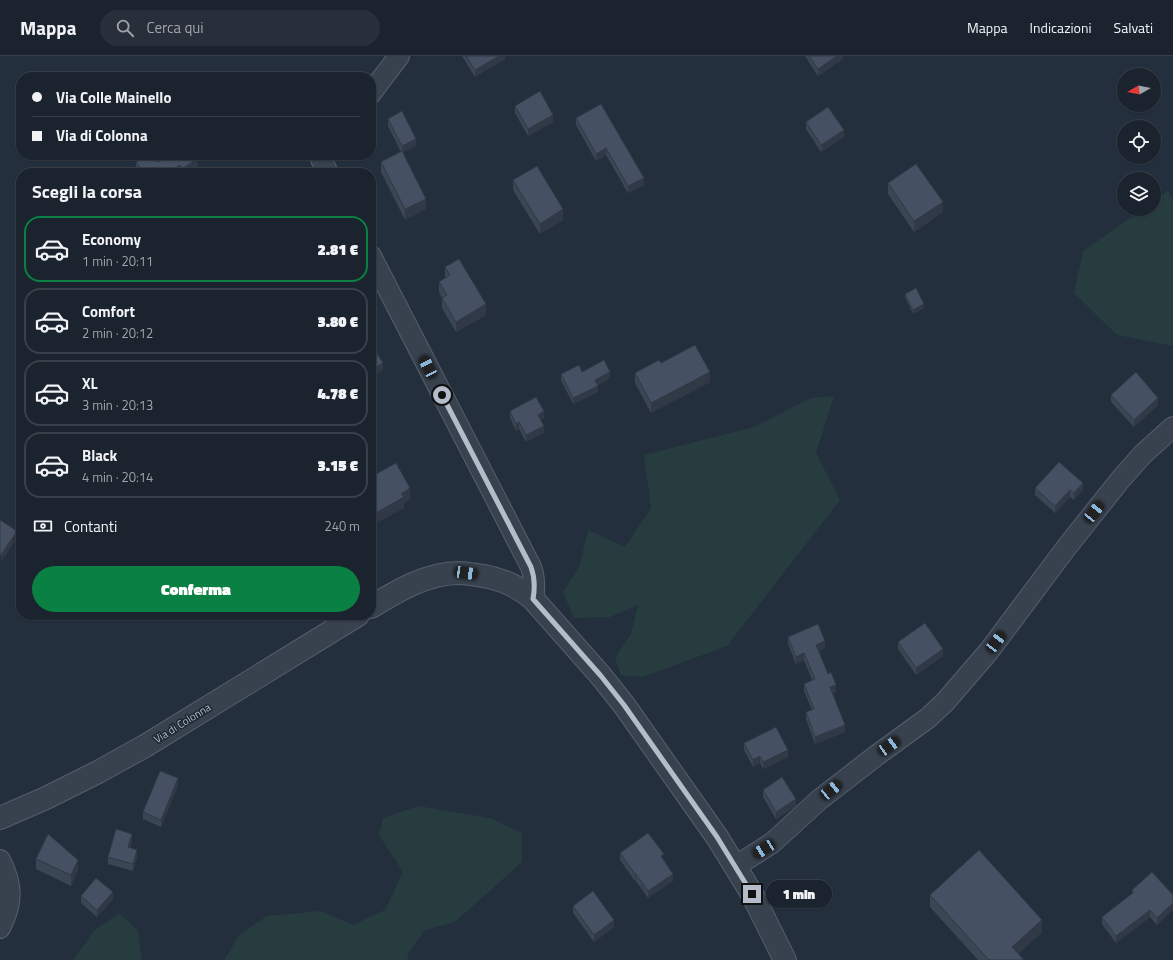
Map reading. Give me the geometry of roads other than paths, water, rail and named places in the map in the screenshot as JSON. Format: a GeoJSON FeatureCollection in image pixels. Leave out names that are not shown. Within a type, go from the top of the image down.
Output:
{"type":"FeatureCollection","features":[{"type":"Feature","properties":{"kind":"street"},"geometry":{"type":"LineString","coordinates":[[376,86],[398,56]]}},
{"type":"Feature","properties":{"kind":"street"},"geometry":{"type":"LineString","coordinates":[[376,266],[531,567],[535,588],[533,599]]}},
{"type":"Feature","properties":{"kind":"street"},"geometry":{"type":"LineString","coordinates":[[736,866],[772,843],[814,804],[877,755],[923,722],[945,702],[989,651],[1066,548],[1128,470],[1154,443],[1173,427]]}},
{"type":"Feature","properties":{"kind":"street"},"geometry":{"type":"LineString","coordinates":[[376,604],[423,580],[441,574],[454,573],[479,575],[507,582],[522,590],[533,599],[601,676],[624,705],[717,837],[736,866],[758,905],[785,960]]}},
{"type":"Feature","properties":{"kind":"street","name":"Via di Colonna"},"geometry":{"type":"LineString","coordinates":[[0,818],[46,798],[145,746],[350,620]]}},
{"type":"Feature","properties":{"kind":"street"},"geometry":{"type":"LineString","coordinates":[[0,860],[9,882],[10,894],[9,906],[0,928]]}}]}
